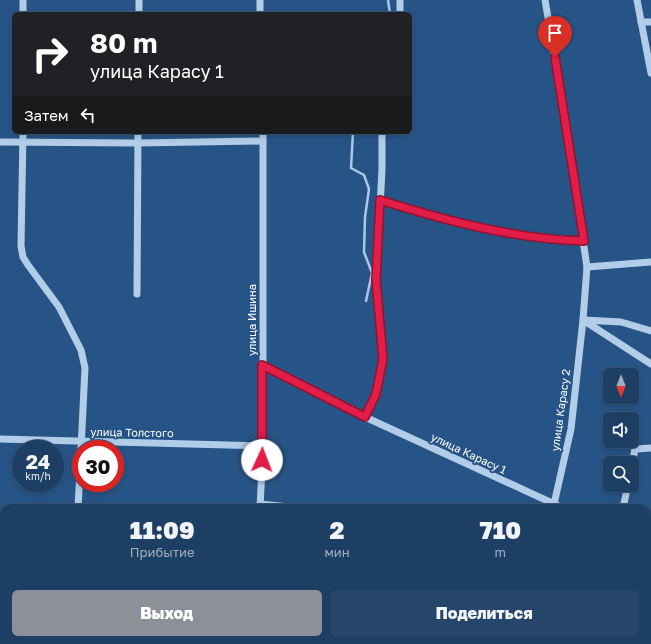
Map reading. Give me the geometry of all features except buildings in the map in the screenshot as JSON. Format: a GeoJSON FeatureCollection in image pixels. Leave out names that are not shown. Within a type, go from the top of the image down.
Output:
{"type":"FeatureCollection","features":[{"type":"Feature","properties":{"kind":"street"},"geometry":{"type":"LineString","coordinates":[[23,0],[23,12]]}},
{"type":"Feature","properties":{"kind":"street"},"geometry":{"type":"LineString","coordinates":[[139,0],[139,12]]}},
{"type":"Feature","properties":{"kind":"street"},"geometry":{"type":"LineString","coordinates":[[260,0],[260,12]]}},
{"type":"Feature","properties":{"kind":"street"},"geometry":{"type":"LineString","coordinates":[[400,0],[400,12]]}},
{"type":"Feature","properties":{"kind":"street","name":"улица Карасу 2"},"geometry":{"type":"LineString","coordinates":[[545,0],[584,241],[587,268],[571,429],[554,504]]}},
{"type":"Feature","properties":{"kind":"street"},"geometry":{"type":"LineString","coordinates":[[637,0],[651,74]]}},
{"type":"Feature","properties":{"kind":"street"},"geometry":{"type":"LineString","coordinates":[[641,22],[651,22]]}},
{"type":"Feature","properties":{"kind":"street"},"geometry":{"type":"LineString","coordinates":[[22,134],[21,246],[23,257],[58,307],[81,350],[85,368],[81,440]]}},
{"type":"Feature","properties":{"kind":"street"},"geometry":{"type":"LineString","coordinates":[[137,294],[138,134]]}},
{"type":"Feature","properties":{"kind":"street","name":"улица Ишина"},"geometry":{"type":"LineString","coordinates":[[260,504],[263,446],[263,134]]}},
{"type":"Feature","properties":{"kind":"street"},"geometry":{"type":"LineString","coordinates":[[365,417],[376,394],[383,359],[376,280],[382,134]]}},
{"type":"Feature","properties":{"kind":"street"},"geometry":{"type":"LineString","coordinates":[[0,142],[138,143],[263,141]]}},
{"type":"Feature","properties":{"kind":"street"},"geometry":{"type":"LineString","coordinates":[[380,200],[444,220],[505,233],[550,240],[584,241]]}},
{"type":"Feature","properties":{"kind":"street"},"geometry":{"type":"LineString","coordinates":[[587,268],[651,262]]}},
{"type":"Feature","properties":{"kind":"street"},"geometry":{"type":"LineString","coordinates":[[583,320],[621,322],[651,331]]}},
{"type":"Feature","properties":{"kind":"street"},"geometry":{"type":"LineString","coordinates":[[583,320],[651,364]]}},
{"type":"Feature","properties":{"kind":"street","name":"улица Карасу 1"},"geometry":{"type":"LineString","coordinates":[[262,365],[365,417],[554,504]]}},
{"type":"Feature","properties":{"kind":"street","name":"улица Толстого"},"geometry":{"type":"LineString","coordinates":[[0,439],[72,444]]}},
{"type":"Feature","properties":{"kind":"street","name":"улица Толстого"},"geometry":{"type":"LineString","coordinates":[[124,445],[263,446]]}},
{"type":"Feature","properties":{"kind":"street"},"geometry":{"type":"LineString","coordinates":[[634,456],[635,450],[651,448]]}},
{"type":"Feature","properties":{"kind":"street"},"geometry":{"type":"LineString","coordinates":[[78,504],[79,492]]}},
{"type":"Feature","properties":{"kind":"street"},"geometry":{"type":"LineString","coordinates":[[624,504],[627,492]]}},
{"type":"Feature","properties":{"kind":"waterway"},"geometry":{"type":"LineString","coordinates":[[388,0],[390,12]]}},
{"type":"Feature","properties":{"kind":"waterway"},"geometry":{"type":"LineString","coordinates":[[353,134],[351,168],[364,175],[369,189],[365,217],[364,252],[372,273],[366,301]]}},
{"type":"Feature","properties":{"kind":"route"},"geometry":{"type":"LineString","coordinates":[[262,460],[262,365],[365,417],[376,394],[383,359],[383,340],[376,280],[380,200],[444,220],[505,233],[550,240],[584,241],[555,57]]}}]}
